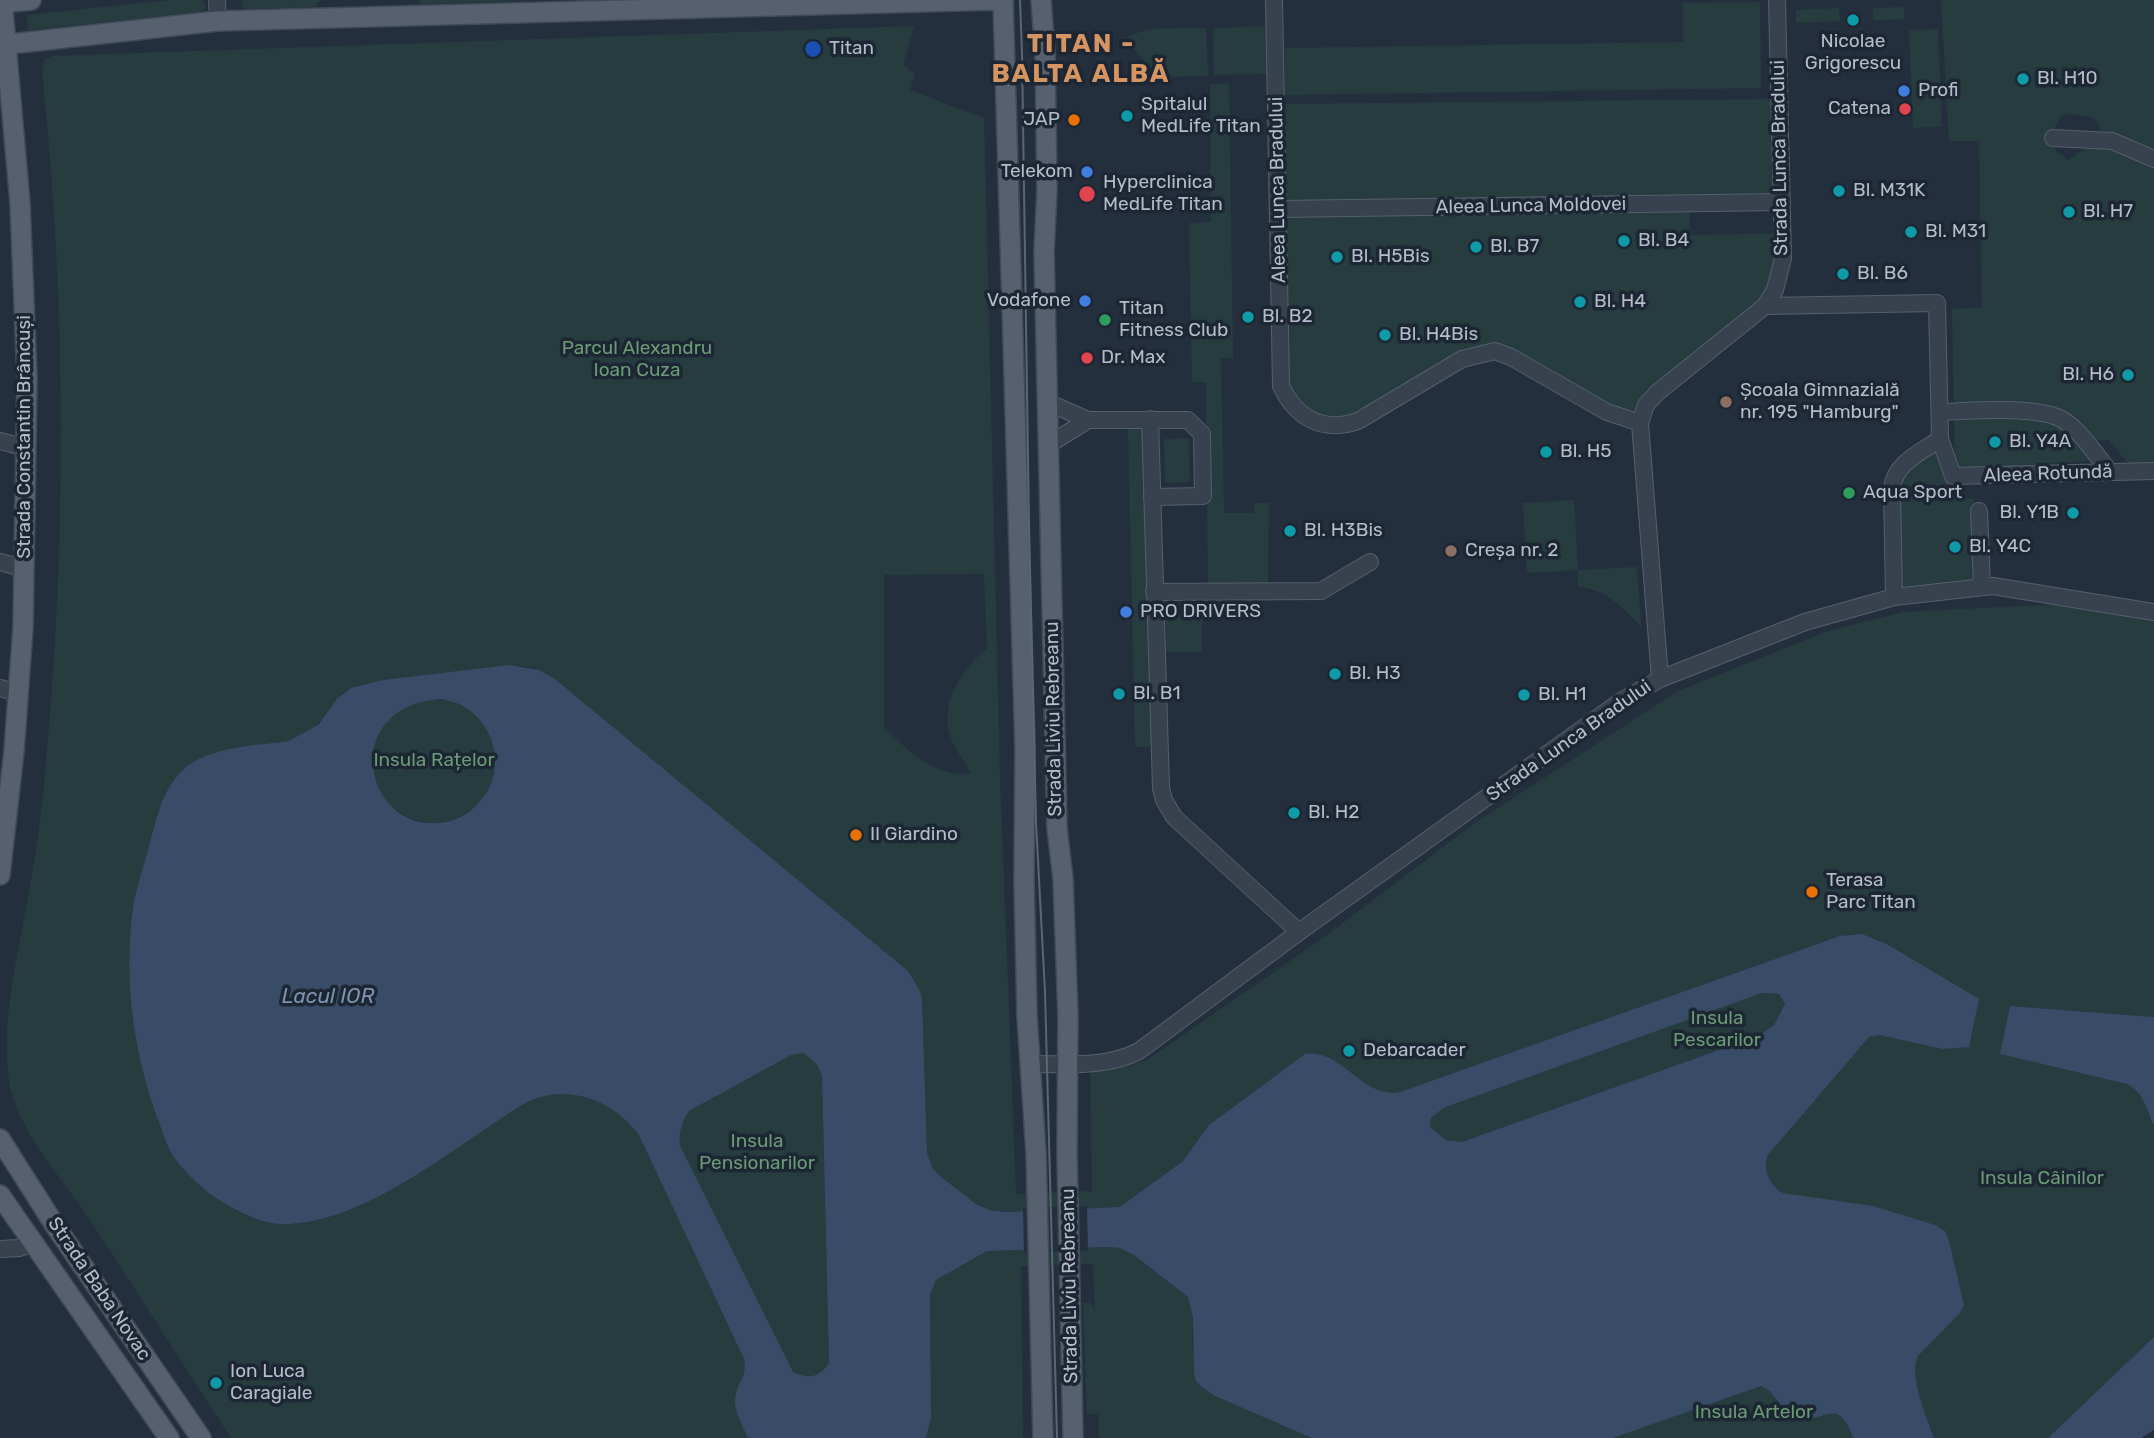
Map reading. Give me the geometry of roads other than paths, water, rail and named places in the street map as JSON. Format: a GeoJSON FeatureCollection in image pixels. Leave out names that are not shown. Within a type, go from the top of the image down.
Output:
{"type":"FeatureCollection","features":[{"type":"Feature","properties":{"kind":"main road"},"geometry":{"type":"LineString","coordinates":[[1,2],[31,0]]}},
{"type":"Feature","properties":{"kind":"main road"},"geometry":{"type":"LineString","coordinates":[[3,44],[218,21],[996,0]]}},
{"type":"Feature","properties":{"kind":"main road","name":"Strada Liviu Rebreanu"},"geometry":{"type":"LineString","coordinates":[[1003,0],[1026,786],[1025,908],[1036,1153],[1043,1438]]}},
{"type":"Feature","properties":{"kind":"main road","name":"Strada Liviu Rebreanu"},"geometry":{"type":"LineString","coordinates":[[1041,0],[1045,53],[1047,177],[1044,251],[1057,814],[1063,878],[1068,1064],[1067,1153],[1073,1438]]}},
{"type":"Feature","properties":{"kind":"main road","name":"Strada Constantin Brâncuși"},"geometry":{"type":"LineString","coordinates":[[0,875],[9,691],[25,569],[27,448],[24,271],[1,2]]}},
{"type":"Feature","properties":{"kind":"main road","name":"Strada Baba Novac"},"geometry":{"type":"LineString","coordinates":[[0,1139],[34,1194],[201,1438]]}},
{"type":"Feature","properties":{"kind":"main road"},"geometry":{"type":"LineString","coordinates":[[0,1158],[34,1194]]}},
{"type":"Feature","properties":{"kind":"main road","name":"Strada Baba Novac"},"geometry":{"type":"LineString","coordinates":[[0,1195],[169,1438]]}},
{"type":"Feature","properties":{"kind":"street"},"geometry":{"type":"LineString","coordinates":[[217,0],[218,21]]}},
{"type":"Feature","properties":{"kind":"street","name":"Aleea Lunca Bradului"},"geometry":{"type":"LineString","coordinates":[[1274,0],[1281,386],[1293,406],[1314,421],[1335,427],[1358,421],[1462,359],[1495,351],[1511,357],[1606,412],[1640,423]]}},
{"type":"Feature","properties":{"kind":"street","name":"Strada Lunca Bradului"},"geometry":{"type":"LineString","coordinates":[[1031,1064],[1108,1062],[1139,1051],[1299,932],[1621,701],[1660,679],[1640,423],[1646,405],[1658,392],[1765,306],[1775,290],[1781,267],[1782,202],[1777,0]]}},
{"type":"Feature","properties":{"kind":"street"},"geometry":{"type":"LineString","coordinates":[[2053,138],[2112,141],[2154,159]]}},
{"type":"Feature","properties":{"kind":"street","name":"Aleea Lunca Moldovei"},"geometry":{"type":"LineString","coordinates":[[1279,209],[1782,202]]}},
{"type":"Feature","properties":{"kind":"street","name":"Aleea Rotundă"},"geometry":{"type":"LineString","coordinates":[[1765,306],[1937,303],[1940,439],[1953,476],[2154,471]]}},
{"type":"Feature","properties":{"kind":"street"},"geometry":{"type":"LineString","coordinates":[[1047,402],[1088,420],[1188,420],[1202,434],[1203,496],[1152,497]]}},
{"type":"Feature","properties":{"kind":"street"},"geometry":{"type":"LineString","coordinates":[[1940,412],[2029,411],[2056,416],[2073,428],[2110,472]]}},
{"type":"Feature","properties":{"kind":"street"},"geometry":{"type":"LineString","coordinates":[[1150,419],[1161,788],[1164,800],[1174,817],[1205,848],[1299,932]]}},
{"type":"Feature","properties":{"kind":"street"},"geometry":{"type":"LineString","coordinates":[[1048,445],[1088,420]]}},
{"type":"Feature","properties":{"kind":"street"},"geometry":{"type":"LineString","coordinates":[[1894,597],[1892,488],[1895,476],[1903,466],[1940,439]]}},
{"type":"Feature","properties":{"kind":"street"},"geometry":{"type":"LineString","coordinates":[[0,441],[27,448]]}},
{"type":"Feature","properties":{"kind":"street"},"geometry":{"type":"LineString","coordinates":[[1979,511],[1982,587]]}},
{"type":"Feature","properties":{"kind":"street"},"geometry":{"type":"LineString","coordinates":[[0,562],[25,569]]}},
{"type":"Feature","properties":{"kind":"street"},"geometry":{"type":"LineString","coordinates":[[1154,592],[1321,591],[1370,562]]}},
{"type":"Feature","properties":{"kind":"street"},"geometry":{"type":"LineString","coordinates":[[1660,679],[1805,622],[1894,597],[1982,587],[2014,588],[2154,612]]}},
{"type":"Feature","properties":{"kind":"street"},"geometry":{"type":"LineString","coordinates":[[0,1249],[19,1248],[32,1243]]}},
{"type":"Feature","properties":{"kind":"water","name":"Lacul IOR"},"geometry":{"type":"Polygon","coordinates":[[[509,665],[539,670],[555,679],[908,971],[922,998],[927,1153],[933,1169],[940,1176],[976,1204],[989,1210],[1007,1212],[1120,1207],[1183,1161],[1209,1125],[1305,1054],[1330,1058],[1374,1088],[1386,1092],[1400,1092],[1840,936],[1862,934],[1885,943],[1979,999],[1969,1047],[1943,1049],[1880,1035],[1869,1037],[1768,1155],[1766,1166],[1771,1182],[1783,1193],[1873,1206],[1935,1225],[1945,1231],[1964,1305],[1960,1313],[1918,1356],[1916,1364],[1917,1385],[1934,1438],[1853,1438],[1841,1417],[1835,1414],[1803,1420],[1792,1419],[1770,1391],[1761,1386],[1613,1438],[1312,1438],[1215,1396],[1203,1388],[1196,1381],[1194,1372],[1193,1318],[1188,1297],[1134,1255],[1120,1248],[1107,1247],[987,1251],[936,1280],[930,1295],[931,1418],[926,1438],[748,1438],[735,1405],[736,1393],[744,1374],[744,1359],[639,1135],[616,1112],[603,1104],[574,1095],[558,1094],[527,1102],[414,1176],[352,1209],[321,1219],[290,1224],[272,1223],[245,1215],[208,1192],[180,1165],[168,1147],[151,1099],[137,1045],[130,990],[130,935],[136,892],[161,805],[183,770],[206,756],[219,752],[289,741],[318,725],[337,699],[351,688],[383,680],[509,665]],[[441,699],[407,707],[386,723],[375,745],[373,769],[381,792],[396,811],[418,822],[446,822],[465,814],[481,800],[494,775],[494,748],[483,723],[461,705],[441,699]],[[1762,993],[1443,1108],[1431,1118],[1430,1127],[1446,1140],[1462,1142],[1758,1036],[1774,1025],[1785,1004],[1779,994],[1762,993]],[[804,1053],[791,1055],[689,1111],[681,1128],[680,1146],[793,1372],[813,1376],[829,1363],[822,1076],[818,1066],[804,1053]]]}},
{"type":"Feature","properties":{"kind":"water"},"geometry":{"type":"Polygon","coordinates":[[[2010,1006],[2154,1017],[2154,1126],[2141,1097],[2127,1084],[2000,1054],[2010,1006]]]}},
{"type":"Feature","properties":{"kind":"water"},"geometry":{"type":"Polygon","coordinates":[[[2154,1337],[2154,1430],[2141,1438],[2048,1438],[2154,1337]]]}},
{"type":"Feature","properties":{"kind":"tram line"},"geometry":{"type":"LineString","coordinates":[[1020,0],[1036,822],[1045,992],[1057,1438]]}},
{"type":"Feature","properties":{"kind":"place","name":"Nicolae Grigorescu"},"geometry":{"type":"Point","coordinates":[1853,20]}},
{"type":"Feature","properties":{"kind":"place","name":"Titan"},"geometry":{"type":"Point","coordinates":[813,49]}},
{"type":"Feature","properties":{"kind":"place","name":"Bl. H10"},"geometry":{"type":"Point","coordinates":[2023,79]}},
{"type":"Feature","properties":{"kind":"place","name":"Profi"},"geometry":{"type":"Point","coordinates":[1904,91]}},
{"type":"Feature","properties":{"kind":"place","name":"Catena"},"geometry":{"type":"Point","coordinates":[1905,109]}},
{"type":"Feature","properties":{"kind":"place","name":"Spitalul MedLife Titan"},"geometry":{"type":"Point","coordinates":[1127,116]}},
{"type":"Feature","properties":{"kind":"place","name":"JAP"},"geometry":{"type":"Point","coordinates":[1074,120]}},
{"type":"Feature","properties":{"kind":"place","name":"Telekom"},"geometry":{"type":"Point","coordinates":[1087,172]}},
{"type":"Feature","properties":{"kind":"place","name":"Bl. M31K"},"geometry":{"type":"Point","coordinates":[1839,191]}},
{"type":"Feature","properties":{"kind":"place","name":"Hyperclinica MedLife Titan"},"geometry":{"type":"Point","coordinates":[1087,194]}},
{"type":"Feature","properties":{"kind":"place","name":"Bl. H7"},"geometry":{"type":"Point","coordinates":[2069,212]}},
{"type":"Feature","properties":{"kind":"place","name":"Bl. M31"},"geometry":{"type":"Point","coordinates":[1911,232]}},
{"type":"Feature","properties":{"kind":"place","name":"Bl. B4"},"geometry":{"type":"Point","coordinates":[1624,241]}},
{"type":"Feature","properties":{"kind":"place","name":"Bl. B7"},"geometry":{"type":"Point","coordinates":[1476,247]}},
{"type":"Feature","properties":{"kind":"place","name":"Bl. H5Bis"},"geometry":{"type":"Point","coordinates":[1337,257]}},
{"type":"Feature","properties":{"kind":"place","name":"Bl. B6"},"geometry":{"type":"Point","coordinates":[1843,274]}},
{"type":"Feature","properties":{"kind":"place","name":"Vodafone"},"geometry":{"type":"Point","coordinates":[1085,301]}},
{"type":"Feature","properties":{"kind":"place","name":"Bl. H4"},"geometry":{"type":"Point","coordinates":[1580,302]}},
{"type":"Feature","properties":{"kind":"place","name":"Bl. B2"},"geometry":{"type":"Point","coordinates":[1248,317]}},
{"type":"Feature","properties":{"kind":"place","name":"Titan Fitness Club"},"geometry":{"type":"Point","coordinates":[1105,320]}},
{"type":"Feature","properties":{"kind":"place","name":"Bl. H4Bis"},"geometry":{"type":"Point","coordinates":[1385,335]}},
{"type":"Feature","properties":{"kind":"place","name":"Dr. Max"},"geometry":{"type":"Point","coordinates":[1087,358]}},
{"type":"Feature","properties":{"kind":"place","name":"Bl. H6"},"geometry":{"type":"Point","coordinates":[2128,375]}},
{"type":"Feature","properties":{"kind":"place","name":"Școala Gimnazială nr. 195 \"Hamburg\""},"geometry":{"type":"Point","coordinates":[1726,402]}},
{"type":"Feature","properties":{"kind":"place","name":"Bl. Y4A"},"geometry":{"type":"Point","coordinates":[1995,442]}},
{"type":"Feature","properties":{"kind":"place","name":"Bl. H5"},"geometry":{"type":"Point","coordinates":[1546,452]}},
{"type":"Feature","properties":{"kind":"place","name":"Aqua Sport"},"geometry":{"type":"Point","coordinates":[1849,493]}},
{"type":"Feature","properties":{"kind":"place","name":"Bl. Y1B"},"geometry":{"type":"Point","coordinates":[2073,513]}},
{"type":"Feature","properties":{"kind":"place","name":"Bl. H3Bis"},"geometry":{"type":"Point","coordinates":[1290,531]}},
{"type":"Feature","properties":{"kind":"place","name":"Bl. Y4C"},"geometry":{"type":"Point","coordinates":[1955,547]}},
{"type":"Feature","properties":{"kind":"place","name":"Creșa nr. 2"},"geometry":{"type":"Point","coordinates":[1451,551]}},
{"type":"Feature","properties":{"kind":"place","name":"PRO DRIVERS"},"geometry":{"type":"Point","coordinates":[1126,612]}},
{"type":"Feature","properties":{"kind":"place","name":"Bl. H3"},"geometry":{"type":"Point","coordinates":[1335,674]}},
{"type":"Feature","properties":{"kind":"place","name":"Bl. B1"},"geometry":{"type":"Point","coordinates":[1119,694]}},
{"type":"Feature","properties":{"kind":"place","name":"Bl. H1"},"geometry":{"type":"Point","coordinates":[1524,695]}},
{"type":"Feature","properties":{"kind":"place","name":"Bl. H2"},"geometry":{"type":"Point","coordinates":[1294,813]}},
{"type":"Feature","properties":{"kind":"place","name":"Il Giardino"},"geometry":{"type":"Point","coordinates":[856,835]}},
{"type":"Feature","properties":{"kind":"place","name":"Terasa Parc Titan"},"geometry":{"type":"Point","coordinates":[1812,892]}},
{"type":"Feature","properties":{"kind":"place","name":"Debarcader"},"geometry":{"type":"Point","coordinates":[1349,1051]}},
{"type":"Feature","properties":{"kind":"place","name":"Ion Luca Caragiale"},"geometry":{"type":"Point","coordinates":[216,1383]}},
{"type":"Feature","properties":{"kind":"district","name":"TITAN - BALTA ALBĂ"},"geometry":{"type":"Point","coordinates":[1081,59]}},
{"type":"Feature","properties":{"kind":"park label","name":"Parcul Alexandru Ioan Cuza"},"geometry":{"type":"Point","coordinates":[637,360]}},
{"type":"Feature","properties":{"kind":"park label","name":"Insula Rațelor"},"geometry":{"type":"Point","coordinates":[434,761]}},
{"type":"Feature","properties":{"kind":"park label","name":"Insula Pescarilor"},"geometry":{"type":"Point","coordinates":[1717,1030]}},
{"type":"Feature","properties":{"kind":"park label","name":"Insula Pensionarilor"},"geometry":{"type":"Point","coordinates":[757,1153]}},
{"type":"Feature","properties":{"kind":"park label","name":"Insula Câinilor"},"geometry":{"type":"Point","coordinates":[2042,1179]}},
{"type":"Feature","properties":{"kind":"park label","name":"Insula Artelor"},"geometry":{"type":"Point","coordinates":[1754,1413]}}]}
